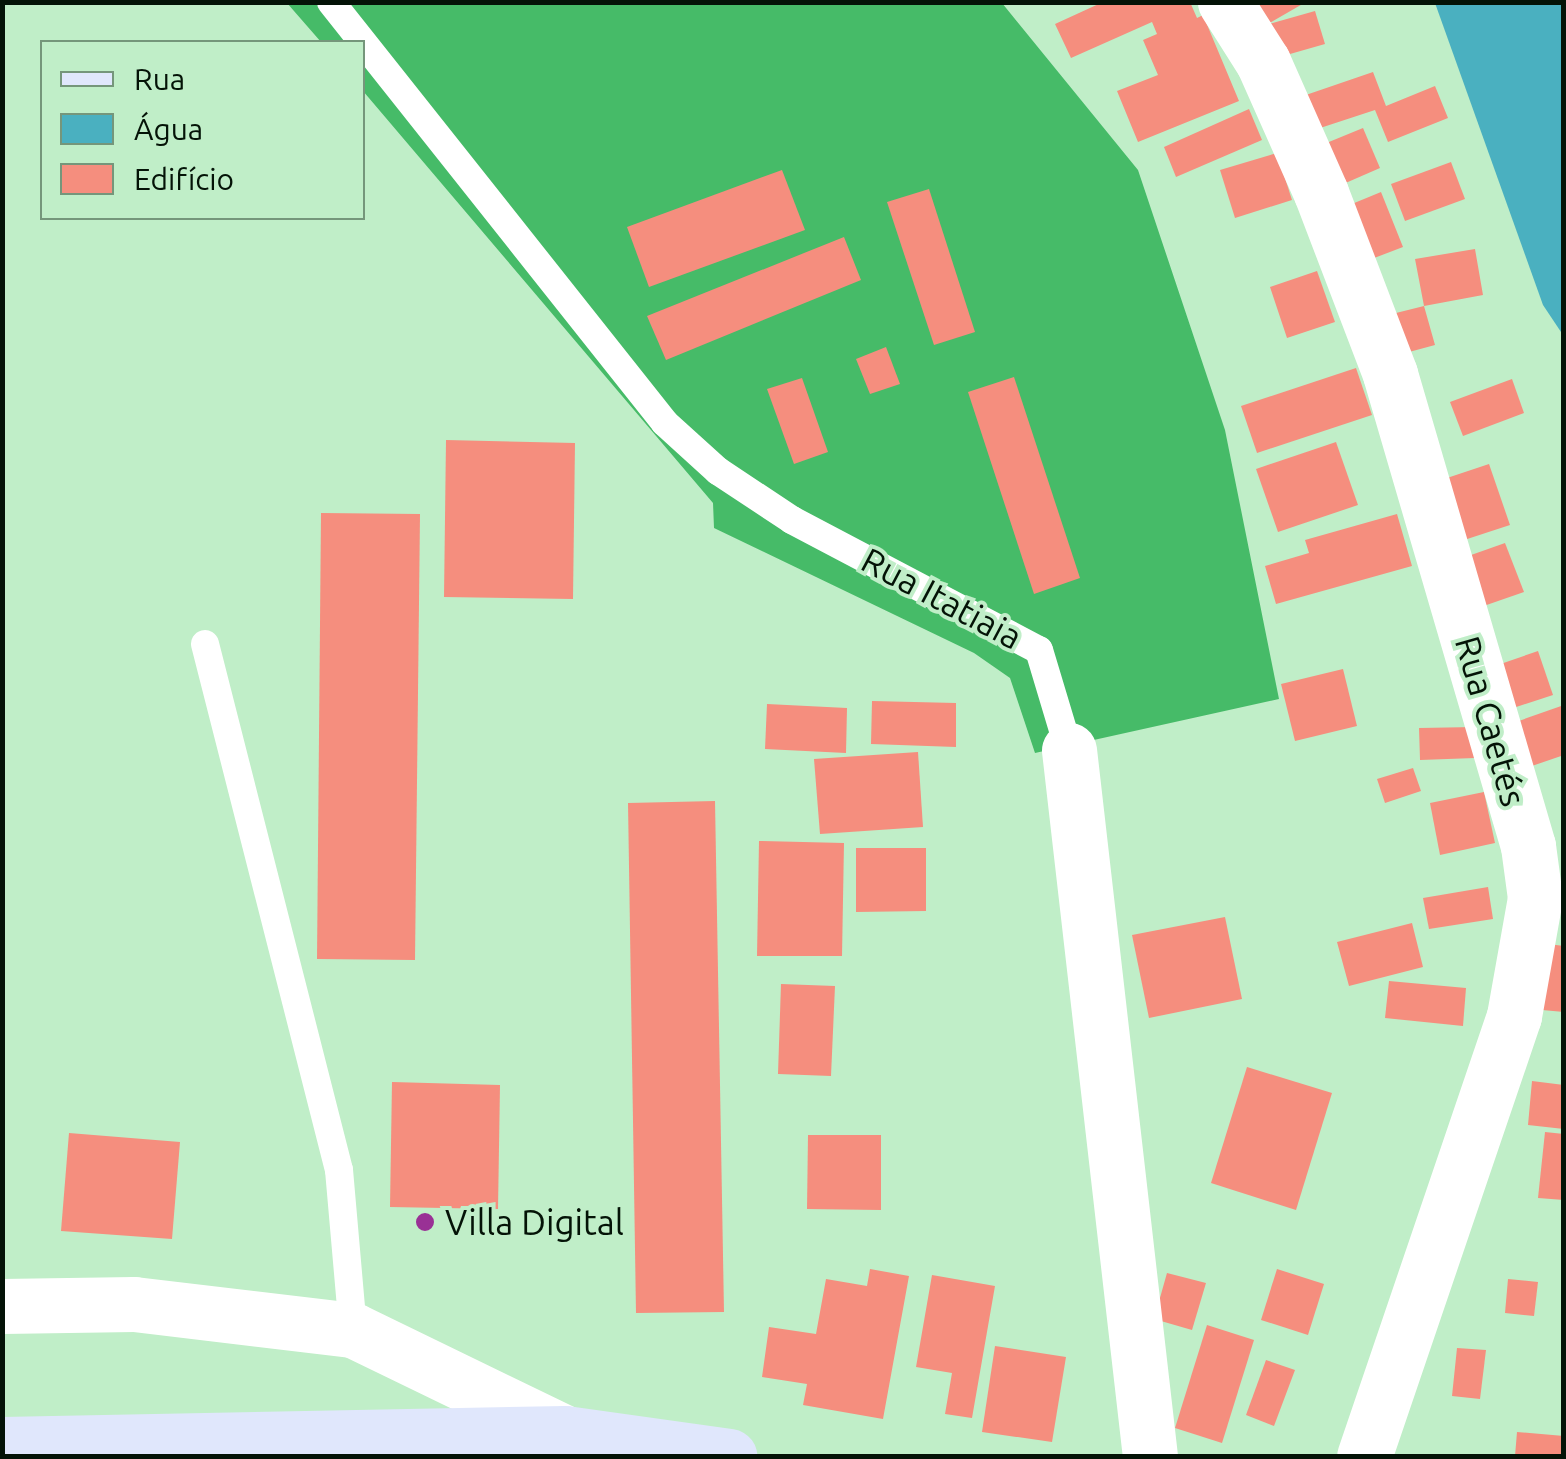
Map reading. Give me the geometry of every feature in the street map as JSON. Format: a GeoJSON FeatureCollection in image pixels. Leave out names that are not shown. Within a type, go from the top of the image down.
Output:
{"type":"FeatureCollection","features":[{"type":"Feature","properties":{"kind":"main road"},"geometry":{"type":"LineString","coordinates":[[2,1444],[564,1432],[730,1456]]}},
{"type":"Feature","properties":{"kind":"street","name":"Rua Caetés"},"geometry":{"type":"LineString","coordinates":[[1225,2],[1263,62],[1390,374],[1528,846],[1549,902],[1364,1456]]}},
{"type":"Feature","properties":{"kind":"street","name":"Rua Itatiaia"},"geometry":{"type":"LineString","coordinates":[[1069,750],[1150,1456]]}},
{"type":"Feature","properties":{"kind":"street"},"geometry":{"type":"LineString","coordinates":[[2,1306],[134,1304],[353,1330],[564,1432]]}},
{"type":"Feature","properties":{"kind":"lane","name":"Rua Itatiaia"},"geometry":{"type":"LineString","coordinates":[[331,2],[361,40]]}},
{"type":"Feature","properties":{"kind":"lane","name":"Rua Itatiaia"},"geometry":{"type":"LineString","coordinates":[[365,45],[666,423],[718,471],[792,520],[1039,650],[1069,750]]}},
{"type":"Feature","properties":{"kind":"lane"},"geometry":{"type":"LineString","coordinates":[[204,644],[338,1170],[353,1330]]}},
{"type":"Feature","properties":{"kind":"green space"},"geometry":{"type":"Polygon","coordinates":[[[287,3],[1002,3],[1138,170],[1225,430],[1279,699],[1035,753],[1010,678],[974,653],[714,528],[713,503],[365,93],[365,40],[319,40],[287,3]]]}},
{"type":"Feature","properties":{"kind":"water"},"geometry":{"type":"Polygon","coordinates":[[[1435,3],[1563,3],[1563,335],[1543,305],[1435,3]]]}},
{"type":"Feature","properties":{"kind":"building"},"geometry":{"type":"Polygon","coordinates":[[[1103,2],[1190,2],[1197,18],[1203,15],[1239,101],[1138,142],[1117,91],[1158,75],[1143,40],[1157,34],[1152,22],[1071,58],[1055,24],[1103,2]]]}},
{"type":"Feature","properties":{"kind":"building"},"geometry":{"type":"Polygon","coordinates":[[[1253,2],[1306,2],[1266,25],[1253,2]]]}},
{"type":"Feature","properties":{"kind":"building"},"geometry":{"type":"Polygon","coordinates":[[[1315,11],[1325,44],[1276,58],[1266,25],[1315,11]]]}},
{"type":"Feature","properties":{"kind":"building"},"geometry":{"type":"Polygon","coordinates":[[[1373,72],[1386,106],[1435,86],[1448,118],[1388,142],[1375,110],[1311,131],[1300,97],[1373,72]]]}},
{"type":"Feature","properties":{"kind":"building"},"geometry":{"type":"Polygon","coordinates":[[[1249,109],[1262,140],[1176,177],[1164,147],[1249,109]]]}},
{"type":"Feature","properties":{"kind":"building"},"geometry":{"type":"Polygon","coordinates":[[[1363,128],[1380,168],[1341,185],[1324,144],[1363,128]]]}},
{"type":"Feature","properties":{"kind":"building"},"geometry":{"type":"Polygon","coordinates":[[[1277,153],[1292,200],[1235,218],[1220,170],[1277,153]]]}},
{"type":"Feature","properties":{"kind":"building"},"geometry":{"type":"Polygon","coordinates":[[[1451,162],[1465,199],[1405,221],[1391,184],[1451,162]]]}},
{"type":"Feature","properties":{"kind":"building"},"geometry":{"type":"Polygon","coordinates":[[[782,170],[805,230],[649,287],[627,227],[782,170]]]}},
{"type":"Feature","properties":{"kind":"building"},"geometry":{"type":"Polygon","coordinates":[[[929,189],[975,332],[934,345],[887,202],[929,189]]]}},
{"type":"Feature","properties":{"kind":"building"},"geometry":{"type":"Polygon","coordinates":[[[1381,192],[1403,247],[1369,260],[1347,206],[1381,192]]]}},
{"type":"Feature","properties":{"kind":"building"},"geometry":{"type":"Polygon","coordinates":[[[844,237],[861,280],[666,360],[647,316],[844,237]]]}},
{"type":"Feature","properties":{"kind":"building"},"geometry":{"type":"Polygon","coordinates":[[[1475,249],[1483,295],[1424,306],[1415,259],[1475,249]]]}},
{"type":"Feature","properties":{"kind":"building"},"geometry":{"type":"Polygon","coordinates":[[[1317,271],[1335,322],[1287,338],[1270,287],[1317,271]]]}},
{"type":"Feature","properties":{"kind":"building"},"geometry":{"type":"Polygon","coordinates":[[[1424,306],[1435,345],[1398,355],[1388,315],[1424,306]]]}},
{"type":"Feature","properties":{"kind":"building"},"geometry":{"type":"Polygon","coordinates":[[[886,347],[900,384],[870,394],[856,359],[886,347]]]}},
{"type":"Feature","properties":{"kind":"building"},"geometry":{"type":"Polygon","coordinates":[[[1356,368],[1372,415],[1257,453],[1241,406],[1356,368]]]}},
{"type":"Feature","properties":{"kind":"building"},"geometry":{"type":"Polygon","coordinates":[[[1014,377],[1080,578],[1034,594],[968,392],[1014,377]]]}},
{"type":"Feature","properties":{"kind":"building"},"geometry":{"type":"Polygon","coordinates":[[[802,378],[828,452],[794,464],[767,389],[802,378]]]}},
{"type":"Feature","properties":{"kind":"building"},"geometry":{"type":"Polygon","coordinates":[[[1512,379],[1524,413],[1463,436],[1450,402],[1512,379]]]}},
{"type":"Feature","properties":{"kind":"building"},"geometry":{"type":"Polygon","coordinates":[[[446,440],[575,443],[573,599],[444,597],[446,440]]]}},
{"type":"Feature","properties":{"kind":"building"},"geometry":{"type":"Polygon","coordinates":[[[1336,442],[1358,505],[1278,532],[1256,469],[1336,442]]]}},
{"type":"Feature","properties":{"kind":"building"},"geometry":{"type":"Polygon","coordinates":[[[1489,464],[1510,525],[1458,542],[1438,481],[1489,464]]]}},
{"type":"Feature","properties":{"kind":"building"},"geometry":{"type":"Polygon","coordinates":[[[321,513],[420,514],[415,960],[317,959],[321,513]]]}},
{"type":"Feature","properties":{"kind":"building"},"geometry":{"type":"Polygon","coordinates":[[[1397,514],[1412,566],[1276,604],[1265,566],[1309,553],[1305,540],[1397,514]]]}},
{"type":"Feature","properties":{"kind":"building"},"geometry":{"type":"Polygon","coordinates":[[[1505,543],[1524,592],[1475,609],[1457,560],[1505,543]]]}},
{"type":"Feature","properties":{"kind":"building"},"geometry":{"type":"Polygon","coordinates":[[[1538,651],[1553,695],[1501,712],[1486,669],[1538,651]]]}},
{"type":"Feature","properties":{"kind":"building"},"geometry":{"type":"Polygon","coordinates":[[[1343,669],[1357,726],[1295,741],[1281,684],[1343,669]]]}},
{"type":"Feature","properties":{"kind":"building"},"geometry":{"type":"Polygon","coordinates":[[[872,701],[956,703],[956,747],[871,744],[872,701]]]}},
{"type":"Feature","properties":{"kind":"building"},"geometry":{"type":"Polygon","coordinates":[[[767,704],[847,708],[846,753],[765,749],[767,704]]]}},
{"type":"Feature","properties":{"kind":"building"},"geometry":{"type":"Polygon","coordinates":[[[1564,705],[1564,755],[1529,767],[1513,723],[1564,705]]]}},
{"type":"Feature","properties":{"kind":"building"},"geometry":{"type":"Polygon","coordinates":[[[1475,727],[1475,758],[1420,760],[1419,728],[1475,727]]]}},
{"type":"Feature","properties":{"kind":"building"},"geometry":{"type":"Polygon","coordinates":[[[918,752],[923,827],[820,834],[814,759],[918,752]]]}},
{"type":"Feature","properties":{"kind":"building"},"geometry":{"type":"Polygon","coordinates":[[[1413,768],[1421,791],[1385,803],[1377,779],[1413,768]]]}},
{"type":"Feature","properties":{"kind":"building"},"geometry":{"type":"Polygon","coordinates":[[[1484,792],[1495,843],[1440,855],[1430,803],[1484,792]]]}},
{"type":"Feature","properties":{"kind":"building"},"geometry":{"type":"Polygon","coordinates":[[[715,801],[724,1312],[636,1313],[628,803],[715,801]]]}},
{"type":"Feature","properties":{"kind":"building"},"geometry":{"type":"Polygon","coordinates":[[[759,841],[844,843],[842,956],[757,956],[759,841]]]}},
{"type":"Feature","properties":{"kind":"building"},"geometry":{"type":"Polygon","coordinates":[[[856,848],[926,848],[926,911],[856,912],[856,848]]]}},
{"type":"Feature","properties":{"kind":"building"},"geometry":{"type":"Polygon","coordinates":[[[1488,887],[1493,919],[1429,929],[1423,898],[1488,887]]]}},
{"type":"Feature","properties":{"kind":"building"},"geometry":{"type":"Polygon","coordinates":[[[1225,917],[1242,999],[1149,1018],[1132,935],[1225,917]]]}},
{"type":"Feature","properties":{"kind":"building"},"geometry":{"type":"Polygon","coordinates":[[[1412,923],[1423,967],[1349,986],[1337,942],[1412,923]]]}},
{"type":"Feature","properties":{"kind":"building"},"geometry":{"type":"Polygon","coordinates":[[[1548,944],[1564,946],[1564,1012],[1542,1010],[1548,944]]]}},
{"type":"Feature","properties":{"kind":"building"},"geometry":{"type":"Polygon","coordinates":[[[1389,981],[1466,988],[1463,1026],[1385,1018],[1389,981]]]}},
{"type":"Feature","properties":{"kind":"building"},"geometry":{"type":"Polygon","coordinates":[[[781,984],[835,986],[831,1076],[778,1074],[781,984]]]}},
{"type":"Feature","properties":{"kind":"building"},"geometry":{"type":"Polygon","coordinates":[[[1247,1067],[1332,1093],[1296,1210],[1211,1183],[1247,1067]]]}},
{"type":"Feature","properties":{"kind":"building"},"geometry":{"type":"Polygon","coordinates":[[[1532,1081],[1564,1085],[1564,1129],[1528,1125],[1532,1081]]]}},
{"type":"Feature","properties":{"kind":"building"},"geometry":{"type":"Polygon","coordinates":[[[392,1082],[500,1085],[498,1209],[390,1207],[392,1082]]]}},
{"type":"Feature","properties":{"kind":"building"},"geometry":{"type":"Polygon","coordinates":[[[1545,1132],[1564,1134],[1564,1200],[1538,1198],[1545,1132]]]}},
{"type":"Feature","properties":{"kind":"building"},"geometry":{"type":"Polygon","coordinates":[[[69,1133],[180,1142],[172,1239],[61,1231],[69,1133]]]}},
{"type":"Feature","properties":{"kind":"building"},"geometry":{"type":"Polygon","coordinates":[[[808,1135],[881,1135],[881,1210],[807,1209],[808,1135]]]}},
{"type":"Feature","properties":{"kind":"building"},"geometry":{"type":"Polygon","coordinates":[[[870,1269],[909,1276],[883,1419],[803,1405],[807,1384],[762,1377],[769,1327],[816,1334],[826,1279],[867,1286],[870,1269]]]}},
{"type":"Feature","properties":{"kind":"building"},"geometry":{"type":"Polygon","coordinates":[[[1277,1269],[1324,1284],[1308,1335],[1261,1320],[1277,1269]]]}},
{"type":"Feature","properties":{"kind":"building"},"geometry":{"type":"Polygon","coordinates":[[[1167,1273],[1206,1283],[1192,1330],[1154,1319],[1167,1273]]]}},
{"type":"Feature","properties":{"kind":"building"},"geometry":{"type":"Polygon","coordinates":[[[932,1275],[995,1286],[972,1418],[945,1414],[952,1373],[916,1367],[932,1275]]]}},
{"type":"Feature","properties":{"kind":"building"},"geometry":{"type":"Polygon","coordinates":[[[1508,1279],[1538,1282],[1534,1316],[1505,1313],[1508,1279]]]}},
{"type":"Feature","properties":{"kind":"building"},"geometry":{"type":"Polygon","coordinates":[[[1207,1325],[1254,1340],[1222,1443],[1175,1428],[1207,1325]]]}},
{"type":"Feature","properties":{"kind":"building"},"geometry":{"type":"Polygon","coordinates":[[[995,1346],[1066,1357],[1052,1442],[982,1432],[995,1346]]]}},
{"type":"Feature","properties":{"kind":"building"},"geometry":{"type":"Polygon","coordinates":[[[1457,1348],[1486,1350],[1480,1399],[1452,1396],[1457,1348]]]}},
{"type":"Feature","properties":{"kind":"building"},"geometry":{"type":"Polygon","coordinates":[[[1266,1360],[1295,1370],[1274,1426],[1246,1415],[1266,1360]]]}},
{"type":"Feature","properties":{"kind":"building"},"geometry":{"type":"Polygon","coordinates":[[[1517,1432],[1564,1436],[1564,1456],[1515,1456],[1517,1432]]]}},
{"type":"Feature","properties":{"kind":"place","name":"Villa Digital"},"geometry":{"type":"Point","coordinates":[425,1222]}}]}
